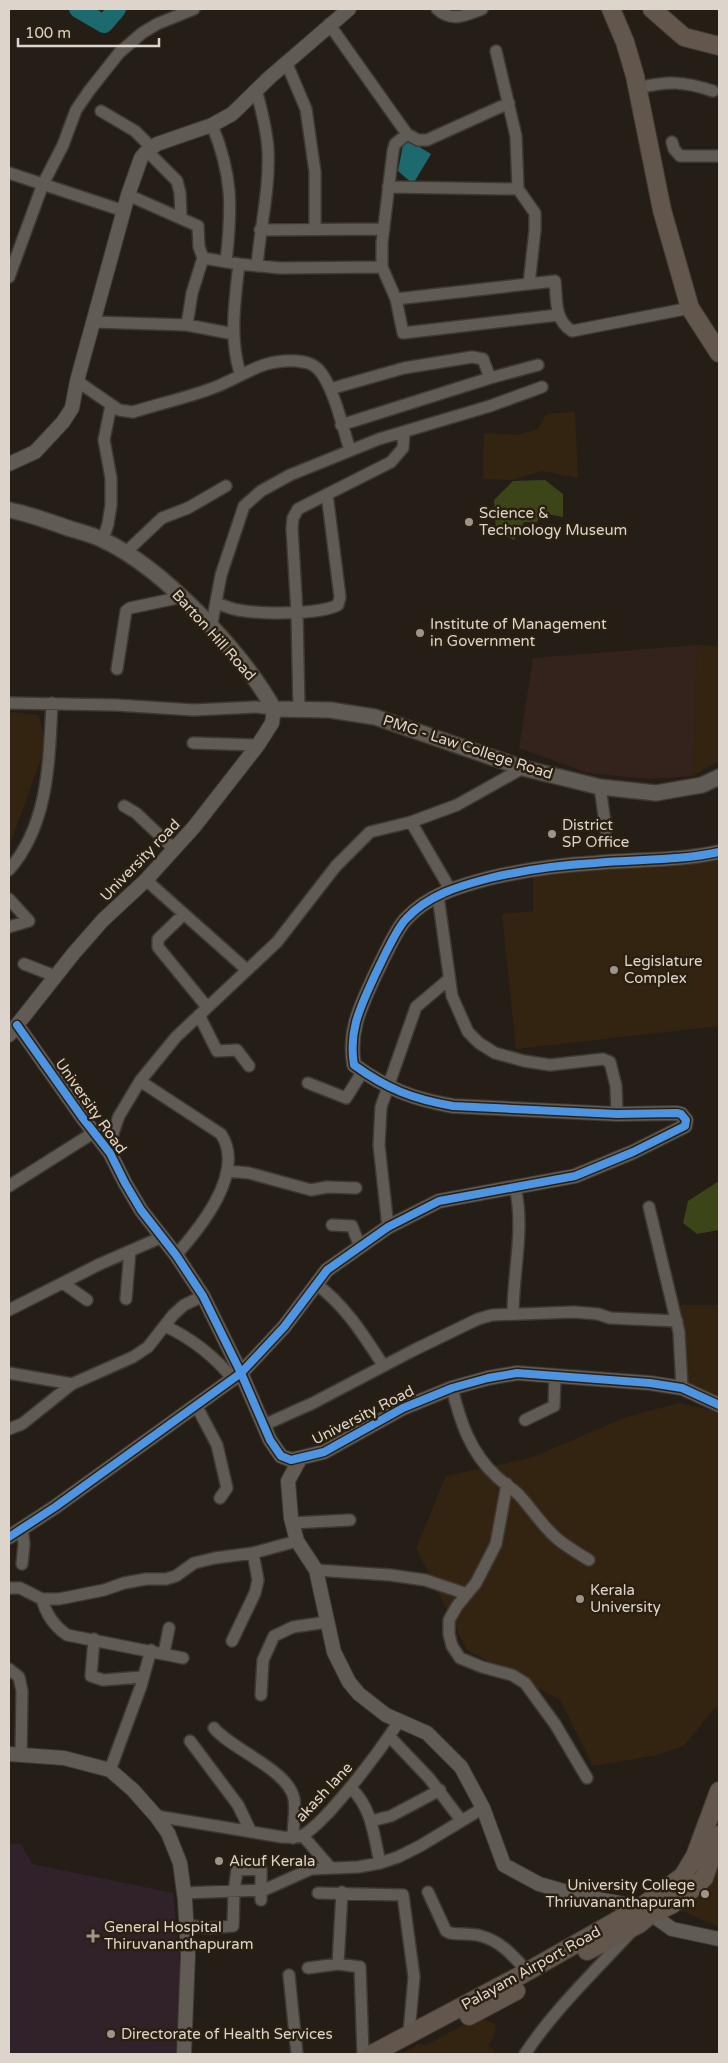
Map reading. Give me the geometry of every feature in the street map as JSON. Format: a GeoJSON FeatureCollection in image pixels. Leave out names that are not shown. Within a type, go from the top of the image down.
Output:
{"type":"FeatureCollection","features":[{"type":"Feature","properties":{"kind":"main road"},"geometry":{"type":"LineString","coordinates":[[611,9],[625,42],[638,88],[662,210],[690,308],[719,353]]}},
{"type":"Feature","properties":{"kind":"main road"},"geometry":{"type":"LineString","coordinates":[[652,9],[684,37],[719,46]]}},
{"type":"Feature","properties":{"kind":"main road","name":"Barton Hill Road"},"geometry":{"type":"LineString","coordinates":[[9,510],[25,513],[103,539],[169,585],[211,628],[263,690],[274,709]]}},
{"type":"Feature","properties":{"kind":"main road","name":"PMG - Law College Road"},"geometry":{"type":"LineString","coordinates":[[274,709],[330,710],[375,717],[523,768],[600,787],[656,793],[702,785],[719,777]]}},
{"type":"Feature","properties":{"kind":"main road","name":"Palayam Airport Road"},"geometry":{"type":"LineString","coordinates":[[395,2054],[493,2004],[587,1951],[644,1915],[683,1876],[695,1856],[719,1791]]}},
{"type":"Feature","properties":{"kind":"main road","name":"Palayam Airport Road"},"geometry":{"type":"LineString","coordinates":[[372,2054],[527,1971],[644,1915],[671,1905],[704,1878],[719,1835]]}},
{"type":"Feature","properties":{"kind":"street"},"geometry":{"type":"LineString","coordinates":[[9,277],[43,184],[63,145],[76,110],[119,53],[142,33],[157,24],[194,9]]}},
{"type":"Feature","properties":{"kind":"street"},"geometry":{"type":"LineString","coordinates":[[9,464],[34,452],[63,422],[72,408],[77,380],[128,195],[141,158],[149,149],[157,144],[212,125],[232,114],[286,62],[349,9]]}},
{"type":"Feature","properties":{"kind":"street"},"geometry":{"type":"LineString","coordinates":[[437,9],[442,14],[453,18],[465,16],[482,9]]}},
{"type":"Feature","properties":{"kind":"street"},"geometry":{"type":"LineString","coordinates":[[330,24],[407,134],[418,140],[427,140],[509,103]]}},
{"type":"Feature","properties":{"kind":"street"},"geometry":{"type":"LineString","coordinates":[[496,51],[516,136],[518,189],[535,213],[529,284]]}},
{"type":"Feature","properties":{"kind":"street"},"geometry":{"type":"LineString","coordinates":[[286,62],[306,109],[315,172],[315,230]]}},
{"type":"Feature","properties":{"kind":"street"},"geometry":{"type":"LineString","coordinates":[[638,88],[660,83],[689,83],[713,91]]}},
{"type":"Feature","properties":{"kind":"street"},"geometry":{"type":"LineString","coordinates":[[256,89],[266,128],[268,151],[268,175],[257,266]]}},
{"type":"Feature","properties":{"kind":"street"},"geometry":{"type":"LineString","coordinates":[[102,111],[135,131],[177,181],[180,193],[180,218]]}},
{"type":"Feature","properties":{"kind":"street"},"geometry":{"type":"LineString","coordinates":[[212,125],[224,158],[231,197],[231,221],[226,262]]}},
{"type":"Feature","properties":{"kind":"street"},"geometry":{"type":"LineString","coordinates":[[407,134],[395,144],[381,252],[382,267],[396,299],[403,333],[558,315]]}},
{"type":"Feature","properties":{"kind":"street"},"geometry":{"type":"LineString","coordinates":[[672,142],[674,149],[680,156],[719,156]]}},
{"type":"Feature","properties":{"kind":"street"},"geometry":{"type":"LineString","coordinates":[[9,173],[124,211]]}},
{"type":"Feature","properties":{"kind":"street"},"geometry":{"type":"LineString","coordinates":[[388,187],[518,189]]}},
{"type":"Feature","properties":{"kind":"street"},"geometry":{"type":"LineString","coordinates":[[128,195],[198,226],[199,247],[203,258],[192,292],[187,325]]}},
{"type":"Feature","properties":{"kind":"street"},"geometry":{"type":"LineString","coordinates":[[260,230],[384,229]]}},
{"type":"Feature","properties":{"kind":"street"},"geometry":{"type":"LineString","coordinates":[[203,258],[257,266],[316,268],[382,267]]}},
{"type":"Feature","properties":{"kind":"street"},"geometry":{"type":"LineString","coordinates":[[239,264],[233,314],[236,357],[240,373]]}},
{"type":"Feature","properties":{"kind":"street"},"geometry":{"type":"LineString","coordinates":[[396,299],[555,281],[558,315],[562,325],[572,331],[690,308]]}},
{"type":"Feature","properties":{"kind":"street"},"geometry":{"type":"LineString","coordinates":[[94,322],[187,325],[234,334]]}},
{"type":"Feature","properties":{"kind":"street"},"geometry":{"type":"LineString","coordinates":[[330,389],[404,368],[472,357],[483,359],[490,378]]}},
{"type":"Feature","properties":{"kind":"street"},"geometry":{"type":"LineString","coordinates":[[77,380],[111,406],[119,410],[133,412],[218,386],[240,373],[264,364],[288,361],[313,364],[320,371],[330,389],[350,450]]}},
{"type":"Feature","properties":{"kind":"street"},"geometry":{"type":"LineString","coordinates":[[341,426],[490,378],[538,365]]}},
{"type":"Feature","properties":{"kind":"street"},"geometry":{"type":"LineString","coordinates":[[211,628],[221,575],[244,506],[261,491],[290,475],[350,450],[490,406],[542,387]]}},
{"type":"Feature","properties":{"kind":"street"},"geometry":{"type":"LineString","coordinates":[[103,539],[111,505],[111,478],[104,440],[111,406]]}},
{"type":"Feature","properties":{"kind":"street"},"geometry":{"type":"LineString","coordinates":[[299,709],[298,613],[292,528],[293,518],[298,509],[390,462],[403,448],[404,432]]}},
{"type":"Feature","properties":{"kind":"street"},"geometry":{"type":"LineString","coordinates":[[125,553],[162,518],[188,508],[226,486]]}},
{"type":"Feature","properties":{"kind":"street"},"geometry":{"type":"LineString","coordinates":[[216,603],[238,610],[298,613],[338,606],[340,602],[327,494]]}},
{"type":"Feature","properties":{"kind":"street"},"geometry":{"type":"LineString","coordinates":[[117,670],[126,611],[130,608],[182,597]]}},
{"type":"Feature","properties":{"kind":"street"},"geometry":{"type":"LineString","coordinates":[[9,703],[52,703],[194,710],[256,707],[274,709]]}},
{"type":"Feature","properties":{"kind":"street"},"geometry":{"type":"LineString","coordinates":[[9,870],[33,832],[42,807],[49,756],[52,703]]}},
{"type":"Feature","properties":{"kind":"street","name":"University road"},"geometry":{"type":"LineString","coordinates":[[13,1030],[55,976],[103,920],[146,880],[194,827],[258,745],[272,723],[274,709]]}},
{"type":"Feature","properties":{"kind":"street"},"geometry":{"type":"LineString","coordinates":[[193,743],[258,745]]}},
{"type":"Feature","properties":{"kind":"street"},"geometry":{"type":"LineString","coordinates":[[110,1153],[118,1116],[140,1081],[176,1037],[277,942],[336,866],[370,832],[388,826],[411,822],[458,805],[523,768]]}},
{"type":"Feature","properties":{"kind":"street"},"geometry":{"type":"LineString","coordinates":[[600,787],[606,830]]}},
{"type":"Feature","properties":{"kind":"street"},"geometry":{"type":"LineString","coordinates":[[124,806],[136,813],[174,850]]}},
{"type":"Feature","properties":{"kind":"street"},"geometry":{"type":"LineString","coordinates":[[411,822],[444,892],[449,978],[452,996],[468,1032],[479,1043],[495,1053],[524,1061],[550,1065],[604,1060],[610,1062],[616,1086],[617,1114]]}},
{"type":"Feature","properties":{"kind":"street"},"geometry":{"type":"LineString","coordinates":[[9,1537],[196,1407],[237,1376],[284,1327],[327,1270],[388,1227],[439,1201],[576,1176],[633,1152],[685,1126],[686,1120],[681,1114],[617,1114],[453,1106],[431,1102],[378,1082],[354,1065],[351,1049],[352,1033],[361,1005],[404,920],[419,906],[444,892],[520,871],[719,852]]}},
{"type":"Feature","properties":{"kind":"street"},"geometry":{"type":"LineString","coordinates":[[146,880],[247,970]]}},
{"type":"Feature","properties":{"kind":"street"},"geometry":{"type":"LineString","coordinates":[[9,899],[29,921],[9,927]]}},
{"type":"Feature","properties":{"kind":"street"},"geometry":{"type":"LineString","coordinates":[[184,914],[158,939],[158,946],[203,1011],[217,1051],[237,1050],[249,1066]]}},
{"type":"Feature","properties":{"kind":"street"},"geometry":{"type":"LineString","coordinates":[[24,964],[55,976]]}},
{"type":"Feature","properties":{"kind":"street"},"geometry":{"type":"LineString","coordinates":[[388,1227],[379,1145],[381,1107],[390,1087],[416,1007],[449,978]]}},
{"type":"Feature","properties":{"kind":"street","name":"University Road"},"geometry":{"type":"LineString","coordinates":[[13,1030],[110,1153],[141,1210],[176,1255],[203,1296],[237,1376],[281,1456],[291,1460],[324,1452],[403,1408],[452,1388],[488,1378],[517,1373],[650,1383],[682,1388],[719,1405]]}},
{"type":"Feature","properties":{"kind":"street"},"geometry":{"type":"LineString","coordinates":[[308,1083],[346,1098],[363,1071]]}},
{"type":"Feature","properties":{"kind":"street"},"geometry":{"type":"LineString","coordinates":[[140,1081],[221,1134],[229,1152],[227,1171],[210,1213],[176,1255]]}},
{"type":"Feature","properties":{"kind":"street"},"geometry":{"type":"LineString","coordinates":[[9,1186],[93,1133]]}},
{"type":"Feature","properties":{"kind":"street"},"geometry":{"type":"LineString","coordinates":[[227,1171],[250,1173],[312,1190],[327,1187],[356,1188]]}},
{"type":"Feature","properties":{"kind":"street"},"geometry":{"type":"LineString","coordinates":[[513,1314],[519,1229],[519,1203],[515,1187]]}},
{"type":"Feature","properties":{"kind":"street"},"geometry":{"type":"LineString","coordinates":[[649,1207],[677,1321],[682,1388]]}},
{"type":"Feature","properties":{"kind":"street"},"geometry":{"type":"LineString","coordinates":[[332,1225],[352,1226],[360,1247]]}},
{"type":"Feature","properties":{"kind":"street"},"geometry":{"type":"LineString","coordinates":[[9,1310],[162,1237]]}},
{"type":"Feature","properties":{"kind":"street"},"geometry":{"type":"LineString","coordinates":[[126,1298],[130,1251]]}},
{"type":"Feature","properties":{"kind":"street"},"geometry":{"type":"LineString","coordinates":[[63,1283],[86,1300]]}},
{"type":"Feature","properties":{"kind":"street"},"geometry":{"type":"LineString","coordinates":[[316,1284],[330,1294],[360,1329],[383,1365]]}},
{"type":"Feature","properties":{"kind":"street"},"geometry":{"type":"LineString","coordinates":[[9,1429],[22,1424],[72,1384],[133,1358],[148,1348],[173,1315],[184,1305],[203,1296]]}},
{"type":"Feature","properties":{"kind":"street"},"geometry":{"type":"LineString","coordinates":[[264,1426],[313,1403],[383,1365],[478,1319],[492,1315],[574,1312],[598,1314],[610,1318],[677,1321]]}},
{"type":"Feature","properties":{"kind":"street"},"geometry":{"type":"LineString","coordinates":[[164,1326],[197,1343],[225,1369],[237,1376]]}},
{"type":"Feature","properties":{"kind":"street"},"geometry":{"type":"LineString","coordinates":[[9,1373],[72,1384]]}},
{"type":"Feature","properties":{"kind":"street"},"geometry":{"type":"LineString","coordinates":[[525,1420],[554,1406],[555,1375]]}},
{"type":"Feature","properties":{"kind":"street"},"geometry":{"type":"LineString","coordinates":[[452,1388],[468,1439],[480,1458],[496,1476],[519,1495],[540,1522],[559,1541],[589,1560]]}},
{"type":"Feature","properties":{"kind":"street"},"geometry":{"type":"LineString","coordinates":[[196,1407],[218,1445],[227,1488],[220,1498]]}},
{"type":"Feature","properties":{"kind":"street"},"geometry":{"type":"LineString","coordinates":[[281,1456],[288,1481],[292,1524],[296,1541],[316,1570],[334,1652],[349,1682],[359,1694],[386,1715],[427,1734],[461,1767],[483,1808],[504,1865],[539,1884],[644,1915],[672,1929],[719,1939]]}},
{"type":"Feature","properties":{"kind":"street"},"geometry":{"type":"LineString","coordinates":[[288,1481],[300,1459]]}},
{"type":"Feature","properties":{"kind":"street"},"geometry":{"type":"LineString","coordinates":[[507,1484],[496,1544],[476,1583],[449,1620],[449,1634],[452,1646],[460,1658],[512,1675],[525,1683],[555,1724],[586,1778]]}},
{"type":"Feature","properties":{"kind":"street"},"geometry":{"type":"LineString","coordinates":[[292,1524],[350,1520]]}},
{"type":"Feature","properties":{"kind":"street"},"geometry":{"type":"LineString","coordinates":[[22,1528],[24,1544],[22,1564]]}},
{"type":"Feature","properties":{"kind":"street"},"geometry":{"type":"LineString","coordinates":[[9,1588],[20,1588],[42,1599],[59,1599],[104,1590],[124,1583],[146,1579],[166,1579],[176,1576],[194,1563],[214,1558],[253,1553],[296,1541]]}},
{"type":"Feature","properties":{"kind":"street"},"geometry":{"type":"LineString","coordinates":[[232,1641],[255,1593],[258,1580],[253,1553]]}},
{"type":"Feature","properties":{"kind":"street"},"geometry":{"type":"LineString","coordinates":[[316,1570],[390,1575],[425,1580],[467,1594]]}},
{"type":"Feature","properties":{"kind":"street"},"geometry":{"type":"LineString","coordinates":[[42,1599],[57,1628],[66,1634],[183,1658]]}},
{"type":"Feature","properties":{"kind":"street"},"geometry":{"type":"LineString","coordinates":[[261,1695],[263,1660],[274,1636],[293,1627],[327,1622]]}},
{"type":"Feature","properties":{"kind":"street"},"geometry":{"type":"LineString","coordinates":[[164,1653],[168,1628]]}},
{"type":"Feature","properties":{"kind":"street"},"geometry":{"type":"LineString","coordinates":[[94,1639],[91,1676],[103,1680],[142,1676]]}},
{"type":"Feature","properties":{"kind":"street"},"geometry":{"type":"LineString","coordinates":[[110,1770],[141,1686],[142,1676],[151,1650]]}},
{"type":"Feature","properties":{"kind":"street"},"geometry":{"type":"LineString","coordinates":[[9,1670],[19,1677],[22,1691],[15,1754],[64,1758],[110,1770],[133,1790],[168,1833],[180,1863],[184,1893],[188,1956],[184,2054]]}},
{"type":"Feature","properties":{"kind":"street","name":"akash lane"},"geometry":{"type":"LineString","coordinates":[[156,1816],[251,1832],[298,1836],[320,1821],[351,1788],[400,1720]]}},
{"type":"Feature","properties":{"kind":"street"},"geometry":{"type":"LineString","coordinates":[[214,1728],[221,1738],[264,1763],[288,1787],[294,1798],[298,1836],[330,1868]]}},
{"type":"Feature","properties":{"kind":"street"},"geometry":{"type":"LineString","coordinates":[[389,1736],[440,1790],[462,1820]]}},
{"type":"Feature","properties":{"kind":"street"},"geometry":{"type":"LineString","coordinates":[[190,1741],[238,1805],[251,1832]]}},
{"type":"Feature","properties":{"kind":"street"},"geometry":{"type":"LineString","coordinates":[[351,1788],[361,1798],[371,1821],[380,1863]]}},
{"type":"Feature","properties":{"kind":"street"},"geometry":{"type":"LineString","coordinates":[[371,1821],[391,1816],[440,1790]]}},
{"type":"Feature","properties":{"kind":"street"},"geometry":{"type":"LineString","coordinates":[[184,1893],[234,1892],[261,1895],[302,1872],[380,1863],[398,1857],[420,1846],[483,1808]]}},
{"type":"Feature","properties":{"kind":"street"},"geometry":{"type":"LineString","coordinates":[[186,1925],[209,1928],[234,1926],[234,1892],[237,1870],[261,1869],[261,1895]]}},
{"type":"Feature","properties":{"kind":"street"},"geometry":{"type":"LineString","coordinates":[[318,1893],[342,1892],[403,1895],[414,1977],[409,2033]]}},
{"type":"Feature","properties":{"kind":"street"},"geometry":{"type":"LineString","coordinates":[[338,1964],[342,1892]]}},
{"type":"Feature","properties":{"kind":"street"},"geometry":{"type":"LineString","coordinates":[[428,1892],[446,1931],[450,1934],[482,1936],[492,1940],[508,1950],[527,1971]]}},
{"type":"Feature","properties":{"kind":"street"},"geometry":{"type":"LineString","coordinates":[[525,2054],[536,2037],[644,1915]]}},
{"type":"Feature","properties":{"kind":"street"},"geometry":{"type":"LineString","coordinates":[[308,1968],[338,1964],[360,1967],[363,2054]]}},
{"type":"Feature","properties":{"kind":"street"},"geometry":{"type":"LineString","coordinates":[[289,1976],[297,2054]]}},
{"type":"Feature","properties":{"kind":"shaded area"},"geometry":{"type":"Polygon","coordinates":[[[575,412],[578,478],[542,471],[511,480],[483,479],[484,433],[517,435],[538,429],[546,414],[575,412]]]}},
{"type":"Feature","properties":{"kind":"shaded area"},"geometry":{"type":"Polygon","coordinates":[[[697,645],[719,646],[719,761],[693,776],[697,645]]]}},
{"type":"Feature","properties":{"kind":"shaded area"},"geometry":{"type":"Polygon","coordinates":[[[697,645],[693,776],[648,779],[588,773],[519,748],[533,658],[697,645]]]}},
{"type":"Feature","properties":{"kind":"shaded area"},"geometry":{"type":"Polygon","coordinates":[[[9,712],[39,715],[46,745],[9,847],[9,712]]]}},
{"type":"Feature","properties":{"kind":"shaded area","name":"Legislature Complex"},"geometry":{"type":"Polygon","coordinates":[[[719,857],[719,1026],[516,1049],[502,914],[533,911],[533,877],[719,857]]]}},
{"type":"Feature","properties":{"kind":"shaded area"},"geometry":{"type":"Polygon","coordinates":[[[680,1305],[719,1305],[719,1396],[688,1383],[680,1305]]]}},
{"type":"Feature","properties":{"kind":"shaded area","name":"Kerala University"},"geometry":{"type":"Polygon","coordinates":[[[679,1403],[719,1412],[719,1706],[711,1712],[684,1746],[657,1755],[593,1766],[560,1700],[467,1650],[416,1548],[446,1476],[531,1458],[626,1417],[679,1403]]]}},
{"type":"Feature","properties":{"kind":"shaded area","name":"General Hospital Thiruvananthapuram"},"geometry":{"type":"Polygon","coordinates":[[[9,1844],[21,1844],[32,1864],[173,1893],[181,1978],[177,2054],[9,2054],[9,1844]]]}},
{"type":"Feature","properties":{"kind":"shaded area","name":"University College Thriuvananthapuram"},"geometry":{"type":"Polygon","coordinates":[[[719,1852],[719,1927],[673,1907],[719,1852]]]}},
{"type":"Feature","properties":{"kind":"shaded area"},"geometry":{"type":"Polygon","coordinates":[[[482,2018],[496,2025],[493,2039],[488,2045],[495,2051],[490,2054],[401,2054],[419,2044],[426,2045],[471,2021],[482,2018]]]}},
{"type":"Feature","properties":{"kind":"green space"},"geometry":{"type":"Polygon","coordinates":[[[545,480],[563,494],[563,517],[542,513],[537,522],[524,522],[514,540],[496,531],[494,500],[513,481],[545,480]]]}},
{"type":"Feature","properties":{"kind":"green space"},"geometry":{"type":"Polygon","coordinates":[[[719,1181],[719,1230],[697,1234],[683,1223],[688,1201],[719,1181]]]}},
{"type":"Feature","properties":{"kind":"water"},"geometry":{"type":"Polygon","coordinates":[[[406,139],[431,154],[413,184],[398,171],[406,139]]]}},
{"type":"Feature","properties":{"kind":"waterway"},"geometry":{"type":"LineString","coordinates":[[78,9],[104,24],[117,9]]}},
{"type":"Feature","properties":{"kind":"cycle path"},"geometry":{"type":"LineString","coordinates":[[9,1537],[55,1507],[241,1373],[284,1327],[327,1270],[388,1227],[439,1201],[575,1176],[633,1152],[685,1126],[686,1120],[681,1114],[677,1113],[617,1114],[453,1106],[425,1100],[389,1087],[354,1065],[354,1029],[375,975],[402,924],[424,904],[445,892],[478,881],[529,870],[582,864],[689,857],[719,852]]}},
{"type":"Feature","properties":{"kind":"cycle path"},"geometry":{"type":"LineString","coordinates":[[17,1025],[110,1153],[141,1210],[176,1255],[203,1296],[241,1373],[270,1440],[281,1456],[291,1460],[324,1452],[403,1408],[452,1388],[488,1378],[517,1373],[650,1383],[682,1388],[719,1405]]}},
{"type":"Feature","properties":{"kind":"place","name":"Science & Technology Museum"},"geometry":{"type":"Point","coordinates":[469,522]}},
{"type":"Feature","properties":{"kind":"place","name":"Institute of Management in Government"},"geometry":{"type":"Point","coordinates":[420,633]}},
{"type":"Feature","properties":{"kind":"place","name":"District SP Office"},"geometry":{"type":"Point","coordinates":[552,834]}},
{"type":"Feature","properties":{"kind":"place","name":"Legislature Complex"},"geometry":{"type":"Point","coordinates":[614,970]}},
{"type":"Feature","properties":{"kind":"place","name":"Kerala University"},"geometry":{"type":"Point","coordinates":[580,1599]}},
{"type":"Feature","properties":{"kind":"place","name":"Aicuf Kerala"},"geometry":{"type":"Point","coordinates":[219,1861]}},
{"type":"Feature","properties":{"kind":"place","name":"University College Thriuvananthapuram"},"geometry":{"type":"Point","coordinates":[705,1894]}},
{"type":"Feature","properties":{"kind":"place","name":"General Hospital Thiruvananthapuram"},"geometry":{"type":"Point","coordinates":[93,1936]}},
{"type":"Feature","properties":{"kind":"place","name":"Directorate of Health Services"},"geometry":{"type":"Point","coordinates":[111,2034]}}]}
